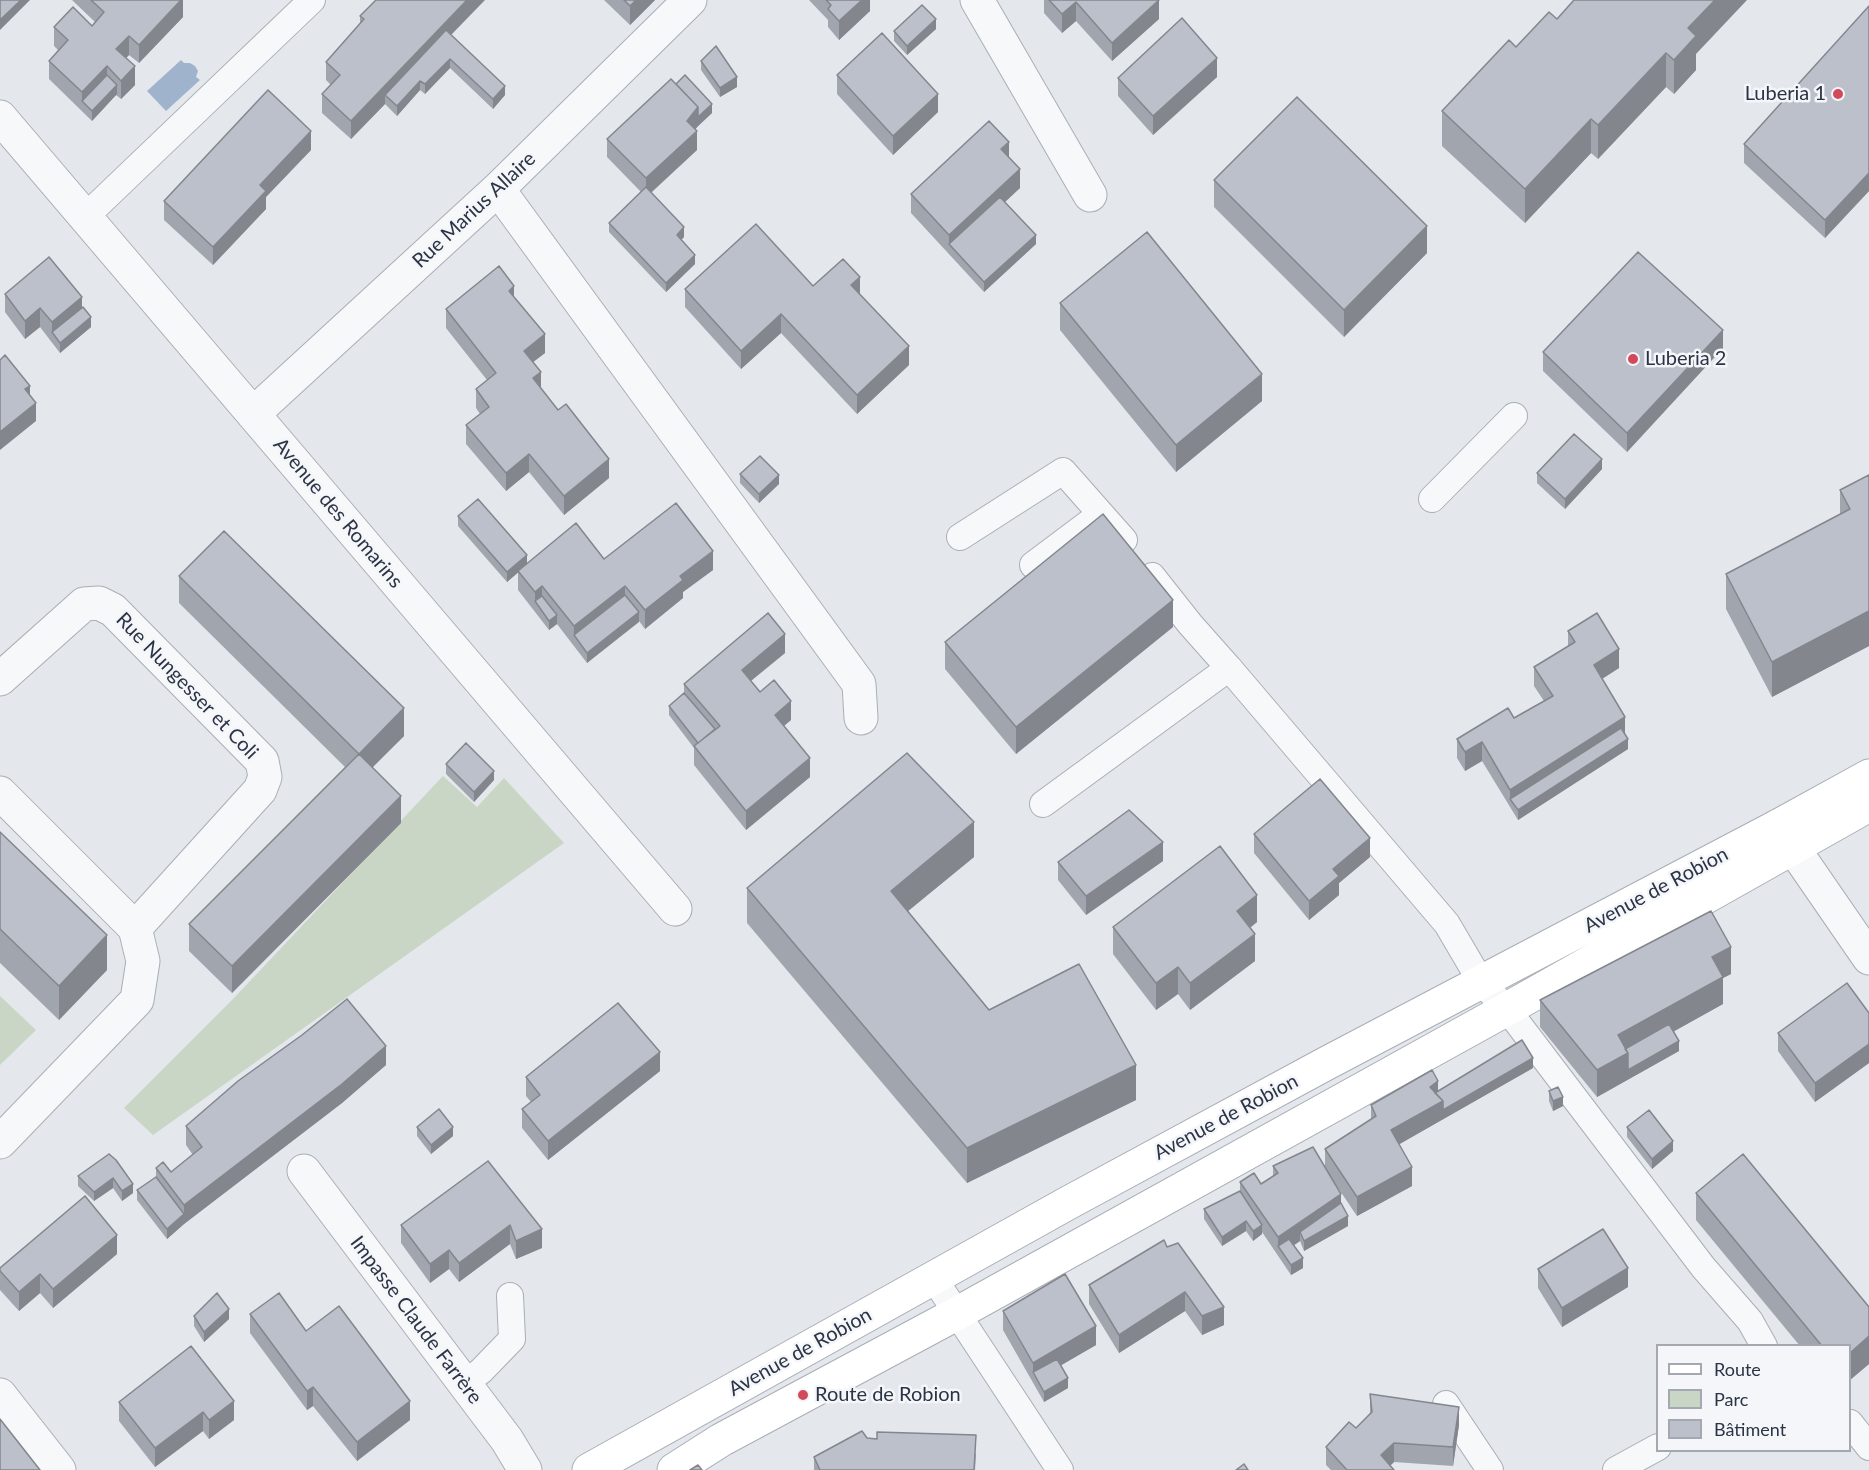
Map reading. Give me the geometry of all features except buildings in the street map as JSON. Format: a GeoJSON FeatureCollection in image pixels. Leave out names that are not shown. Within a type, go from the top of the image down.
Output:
{"type":"FeatureCollection","features":[{"type":"Feature","properties":{"kind":"main road","name":"Avenue de Robion"},"geometry":{"type":"LineString","coordinates":[[674,1470],[721,1440],[956,1314],[1507,1009],[1785,837],[1869,776]]}},
{"type":"Feature","properties":{"kind":"main road","name":"Avenue de Robion"},"geometry":{"type":"LineString","coordinates":[[589,1470],[933,1277],[1481,982],[1785,837],[1869,805]]}},
{"type":"Feature","properties":{"kind":"street","name":"Rue Marius Allaire"},"geometry":{"type":"LineString","coordinates":[[253,414],[498,189],[690,0]]}},
{"type":"Feature","properties":{"kind":"street"},"geometry":{"type":"LineString","coordinates":[[977,0],[1090,195]]}},
{"type":"Feature","properties":{"kind":"street","name":"Avenue des Romarins"},"geometry":{"type":"LineString","coordinates":[[0,117],[675,909]]}},
{"type":"Feature","properties":{"kind":"street"},"geometry":{"type":"LineString","coordinates":[[498,189],[858,684],[861,718]]}},
{"type":"Feature","properties":{"kind":"street","name":"Rue Nungesser et Coli"},"geometry":{"type":"LineString","coordinates":[[0,679],[84,604],[99,603],[113,610],[262,761],[265,777],[260,790],[135,928]]}},
{"type":"Feature","properties":{"kind":"street"},"geometry":{"type":"LineString","coordinates":[[0,793],[135,928],[143,961],[137,1000],[0,1142]]}},
{"type":"Feature","properties":{"kind":"street"},"geometry":{"type":"LineString","coordinates":[[1785,837],[1869,958]]}},
{"type":"Feature","properties":{"kind":"street","name":"Impasse Claude Farrère"},"geometry":{"type":"LineString","coordinates":[[304,1171],[507,1440],[525,1470]]}},
{"type":"Feature","properties":{"kind":"street"},"geometry":{"type":"LineString","coordinates":[[0,1395],[60,1470]]}},
{"type":"Feature","properties":{"kind":"lane"},"geometry":{"type":"LineString","coordinates":[[85,217],[312,0]]}},
{"type":"Feature","properties":{"kind":"lane"},"geometry":{"type":"LineString","coordinates":[[1432,499],[1514,416]]}},
{"type":"Feature","properties":{"kind":"lane"},"geometry":{"type":"LineString","coordinates":[[960,537],[1063,471],[1190,624],[1447,924],[1481,982],[1507,1009],[1703,1266],[1750,1321],[1763,1344]]}},
{"type":"Feature","properties":{"kind":"lane"},"geometry":{"type":"LineString","coordinates":[[1033,565],[1101,514]]}},
{"type":"Feature","properties":{"kind":"lane"},"geometry":{"type":"LineString","coordinates":[[1043,804],[1229,668]]}},
{"type":"Feature","properties":{"kind":"lane"},"geometry":{"type":"LineString","coordinates":[[933,1277],[1060,1470]]}},
{"type":"Feature","properties":{"kind":"lane"},"geometry":{"type":"LineString","coordinates":[[464,1383],[481,1371],[512,1340],[510,1296]]}},
{"type":"Feature","properties":{"kind":"lane"},"geometry":{"type":"LineString","coordinates":[[1446,1404],[1490,1470]]}},
{"type":"Feature","properties":{"kind":"lane"},"geometry":{"type":"LineString","coordinates":[[1851,1424],[1869,1447]]}},
{"type":"Feature","properties":{"kind":"lane"},"geometry":{"type":"LineString","coordinates":[[1616,1470],[1656,1448]]}},
{"type":"Feature","properties":{"kind":"green space"},"geometry":{"type":"Polygon","coordinates":[[[443,776],[477,807],[504,778],[564,843],[153,1135],[124,1108],[234,998],[443,776]]]}},
{"type":"Feature","properties":{"kind":"green space"},"geometry":{"type":"Polygon","coordinates":[[[0,996],[36,1030],[0,1065],[0,996]]]}},
{"type":"Feature","properties":{"kind":"water"},"geometry":{"type":"Polygon","coordinates":[[[181,60],[195,66],[198,71],[196,77],[200,80],[166,111],[147,91],[181,60]]]}},
{"type":"Feature","properties":{"kind":"place","name":"Luberia 1"},"geometry":{"type":"Point","coordinates":[1838,94]}},
{"type":"Feature","properties":{"kind":"place","name":"Luberia 2"},"geometry":{"type":"Point","coordinates":[1633,359]}},
{"type":"Feature","properties":{"kind":"place","name":"Route de Robion"},"geometry":{"type":"Point","coordinates":[803,1395]}}]}
